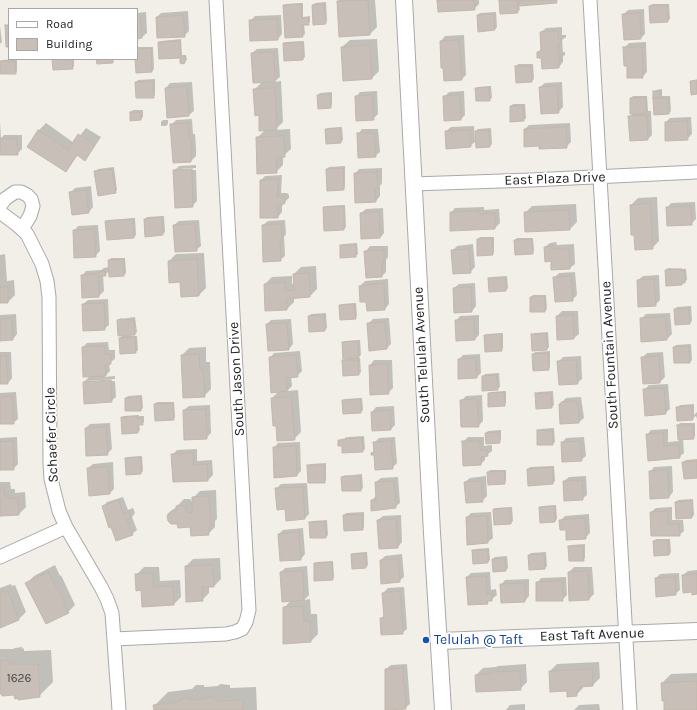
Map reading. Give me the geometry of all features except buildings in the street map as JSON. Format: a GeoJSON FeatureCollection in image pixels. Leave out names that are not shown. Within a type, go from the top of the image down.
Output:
{"type":"FeatureCollection","features":[{"type":"Feature","properties":{"kind":"street","name":"South Jason Drive"},"geometry":{"type":"LineString","coordinates":[[114,639],[226,634],[242,629],[246,622],[249,610],[216,0]]}},
{"type":"Feature","properties":{"kind":"street","name":"South Telulah Avenue"},"geometry":{"type":"LineString","coordinates":[[404,0],[431,525],[440,641],[443,710]]}},
{"type":"Feature","properties":{"kind":"street","name":"South Fountain Avenue"},"geometry":{"type":"LineString","coordinates":[[590,0],[630,710]]}},
{"type":"Feature","properties":{"kind":"street","name":"East Plaza Drive"},"geometry":{"type":"LineString","coordinates":[[413,184],[697,172]]}},
{"type":"Feature","properties":{"kind":"street"},"geometry":{"type":"LineString","coordinates":[[0,206],[5,198],[15,192],[21,192],[31,199],[33,206],[30,216],[22,229]]}},
{"type":"Feature","properties":{"kind":"street","name":"Schaefer Circle"},"geometry":{"type":"LineString","coordinates":[[0,212],[22,229],[26,234],[36,250],[42,264],[48,286],[51,479],[59,511],[107,599],[112,613],[118,710]]}},
{"type":"Feature","properties":{"kind":"street"},"geometry":{"type":"LineString","coordinates":[[0,557],[66,526]]}},
{"type":"Feature","properties":{"kind":"street","name":"East Taft Avenue"},"geometry":{"type":"LineString","coordinates":[[440,641],[697,631]]}},
{"type":"Feature","properties":{"kind":"place","name":"Telulah @ Taft"},"geometry":{"type":"Point","coordinates":[426,640]}}]}
